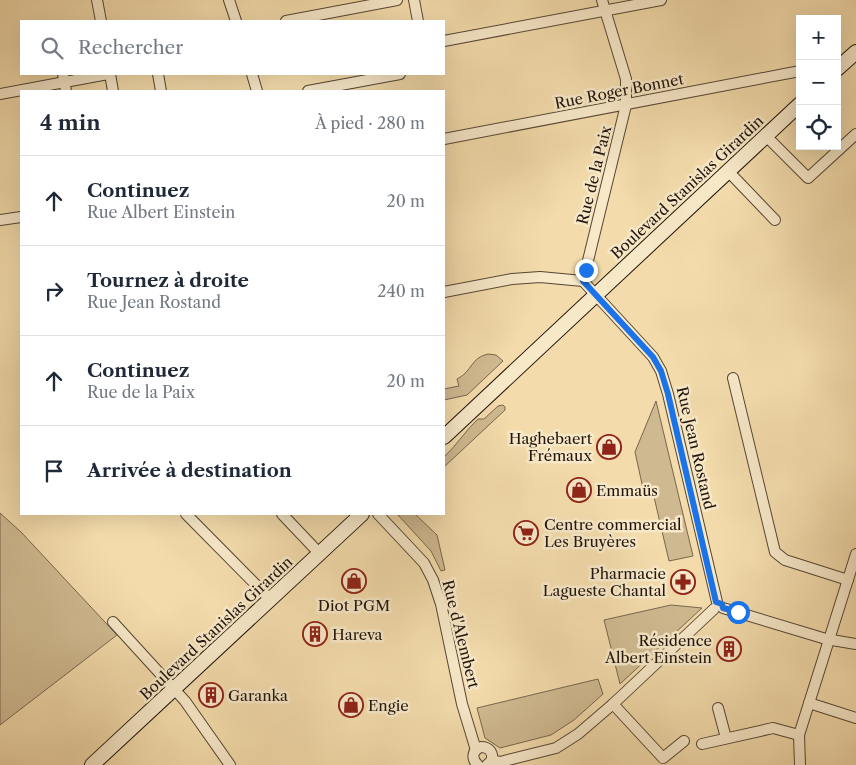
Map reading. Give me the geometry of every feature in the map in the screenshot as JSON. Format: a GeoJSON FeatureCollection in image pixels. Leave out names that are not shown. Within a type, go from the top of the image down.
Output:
{"type":"FeatureCollection","features":[{"type":"Feature","properties":{"kind":"main road"},"geometry":{"type":"LineString","coordinates":[[841,65],[856,52]]}},
{"type":"Feature","properties":{"kind":"main road","name":"Boulevard Stanislas Girardin"},"geometry":{"type":"LineString","coordinates":[[445,436],[799,105]]}},
{"type":"Feature","properties":{"kind":"main road","name":"Boulevard Stanislas Girardin"},"geometry":{"type":"LineString","coordinates":[[92,765],[361,515]]}},
{"type":"Feature","properties":{"kind":"street"},"geometry":{"type":"LineString","coordinates":[[97,0],[101,20]]}},
{"type":"Feature","properties":{"kind":"street"},"geometry":{"type":"LineString","coordinates":[[229,0],[236,20]]}},
{"type":"Feature","properties":{"kind":"street"},"geometry":{"type":"LineString","coordinates":[[291,20],[398,0]]}},
{"type":"Feature","properties":{"kind":"street"},"geometry":{"type":"LineString","coordinates":[[414,0],[418,20]]}},
{"type":"Feature","properties":{"kind":"street","name":"Rue de la Paix"},"geometry":{"type":"LineString","coordinates":[[583,281],[626,105],[626,79],[602,0]]}},
{"type":"Feature","properties":{"kind":"street"},"geometry":{"type":"LineString","coordinates":[[445,41],[661,0]]}},
{"type":"Feature","properties":{"kind":"street","name":"Rue Roger Bonnet"},"geometry":{"type":"LineString","coordinates":[[445,139],[796,72]]}},
{"type":"Feature","properties":{"kind":"street"},"geometry":{"type":"LineString","coordinates":[[22,90],[104,75]]}},
{"type":"Feature","properties":{"kind":"street"},"geometry":{"type":"LineString","coordinates":[[109,75],[113,90]]}},
{"type":"Feature","properties":{"kind":"street"},"geometry":{"type":"LineString","coordinates":[[158,75],[161,90]]}},
{"type":"Feature","properties":{"kind":"street"},"geometry":{"type":"LineString","coordinates":[[252,75],[258,90]]}},
{"type":"Feature","properties":{"kind":"street"},"geometry":{"type":"LineString","coordinates":[[313,90],[395,75]]}},
{"type":"Feature","properties":{"kind":"street"},"geometry":{"type":"LineString","coordinates":[[0,94],[20,90]]}},
{"type":"Feature","properties":{"kind":"street"},"geometry":{"type":"LineString","coordinates":[[766,136],[808,178],[856,134]]}},
{"type":"Feature","properties":{"kind":"street"},"geometry":{"type":"LineString","coordinates":[[728,171],[775,220]]}},
{"type":"Feature","properties":{"kind":"street"},"geometry":{"type":"LineString","coordinates":[[0,220],[20,217]]}},
{"type":"Feature","properties":{"kind":"street"},"geometry":{"type":"LineString","coordinates":[[445,292],[522,278],[540,277],[583,281],[595,295]]}},
{"type":"Feature","properties":{"kind":"street","name":"Rue Jean Rostand"},"geometry":{"type":"LineString","coordinates":[[595,295],[653,357],[661,371],[718,606]]}},
{"type":"Feature","properties":{"kind":"street"},"geometry":{"type":"LineString","coordinates":[[733,378],[775,552],[785,560],[848,580]]}},
{"type":"Feature","properties":{"kind":"street"},"geometry":{"type":"LineString","coordinates":[[187,515],[270,599]]}},
{"type":"Feature","properties":{"kind":"street"},"geometry":{"type":"LineString","coordinates":[[283,515],[319,553]]}},
{"type":"Feature","properties":{"kind":"street","name":"Rue d'Alembert"},"geometry":{"type":"LineString","coordinates":[[379,515],[424,563],[432,580],[440,604],[462,704],[476,750],[473,759],[477,765]]}},
{"type":"Feature","properties":{"kind":"street"},"geometry":{"type":"LineString","coordinates":[[800,765],[799,735],[856,556]]}},
{"type":"Feature","properties":{"kind":"street"},"geometry":{"type":"LineString","coordinates":[[476,750],[481,747],[488,748],[492,753],[489,762],[500,762],[556,748],[578,734],[613,704],[718,606],[830,639],[856,644]]}},
{"type":"Feature","properties":{"kind":"street"},"geometry":{"type":"LineString","coordinates":[[114,622],[185,701],[230,765]]}},
{"type":"Feature","properties":{"kind":"street"},"geometry":{"type":"LineString","coordinates":[[613,704],[663,758],[684,742]]}},
{"type":"Feature","properties":{"kind":"street"},"geometry":{"type":"LineString","coordinates":[[808,704],[856,718]]}},
{"type":"Feature","properties":{"kind":"street"},"geometry":{"type":"LineString","coordinates":[[718,708],[726,738]]}},
{"type":"Feature","properties":{"kind":"street"},"geometry":{"type":"LineString","coordinates":[[702,744],[773,728],[799,735]]}},
{"type":"Feature","properties":{"kind":"shaded area"},"geometry":{"type":"Polygon","coordinates":[[[488,354],[496,355],[503,361],[467,395],[445,400],[445,389],[459,386],[457,379],[482,356],[488,354]]]}},
{"type":"Feature","properties":{"kind":"shaded area"},"geometry":{"type":"Polygon","coordinates":[[[656,401],[693,556],[669,561],[654,497],[644,493],[635,452],[656,401]]]}},
{"type":"Feature","properties":{"kind":"shaded area"},"geometry":{"type":"Polygon","coordinates":[[[503,405],[505,410],[445,466],[445,456],[473,424],[478,419],[484,419],[498,406],[503,405]]]}},
{"type":"Feature","properties":{"kind":"shaded area"},"geometry":{"type":"Polygon","coordinates":[[[0,513],[21,532],[117,635],[0,725],[0,513]]]}},
{"type":"Feature","properties":{"kind":"shaded area"},"geometry":{"type":"Polygon","coordinates":[[[398,515],[416,515],[437,535],[445,570],[441,571],[431,551],[398,515]]]}},
{"type":"Feature","properties":{"kind":"shaded area"},"geometry":{"type":"Polygon","coordinates":[[[671,605],[702,608],[620,684],[604,620],[671,605]]]}},
{"type":"Feature","properties":{"kind":"shaded area"},"geometry":{"type":"Polygon","coordinates":[[[598,679],[603,694],[574,720],[551,735],[500,748],[485,738],[477,708],[598,679]]]}},
{"type":"Feature","properties":{"kind":"place","name":"Haghebaert Frémaux"},"geometry":{"type":"Point","coordinates":[609,447]}},
{"type":"Feature","properties":{"kind":"place","name":"Emmaüs"},"geometry":{"type":"Point","coordinates":[579,490]}},
{"type":"Feature","properties":{"kind":"place","name":"Centre commercial Les Bruyères"},"geometry":{"type":"Point","coordinates":[526,533]}},
{"type":"Feature","properties":{"kind":"place","name":"Diot PGM"},"geometry":{"type":"Point","coordinates":[354,581]}},
{"type":"Feature","properties":{"kind":"place","name":"Pharmacie Lagueste Chantal"},"geometry":{"type":"Point","coordinates":[683,582]}},
{"type":"Feature","properties":{"kind":"place","name":"Hareva"},"geometry":{"type":"Point","coordinates":[315,634]}},
{"type":"Feature","properties":{"kind":"place","name":"Résidence Albert Einstein"},"geometry":{"type":"Point","coordinates":[729,649]}},
{"type":"Feature","properties":{"kind":"place","name":"Garanka"},"geometry":{"type":"Point","coordinates":[211,695]}},
{"type":"Feature","properties":{"kind":"place","name":"Engie"},"geometry":{"type":"Point","coordinates":[351,705]}},
{"type":"Feature","properties":{"kind":"route"},"geometry":{"type":"LineString","coordinates":[[586,270],[583,281],[653,357],[661,371],[716,602],[721,602],[723,608],[738,612]]}}]}
